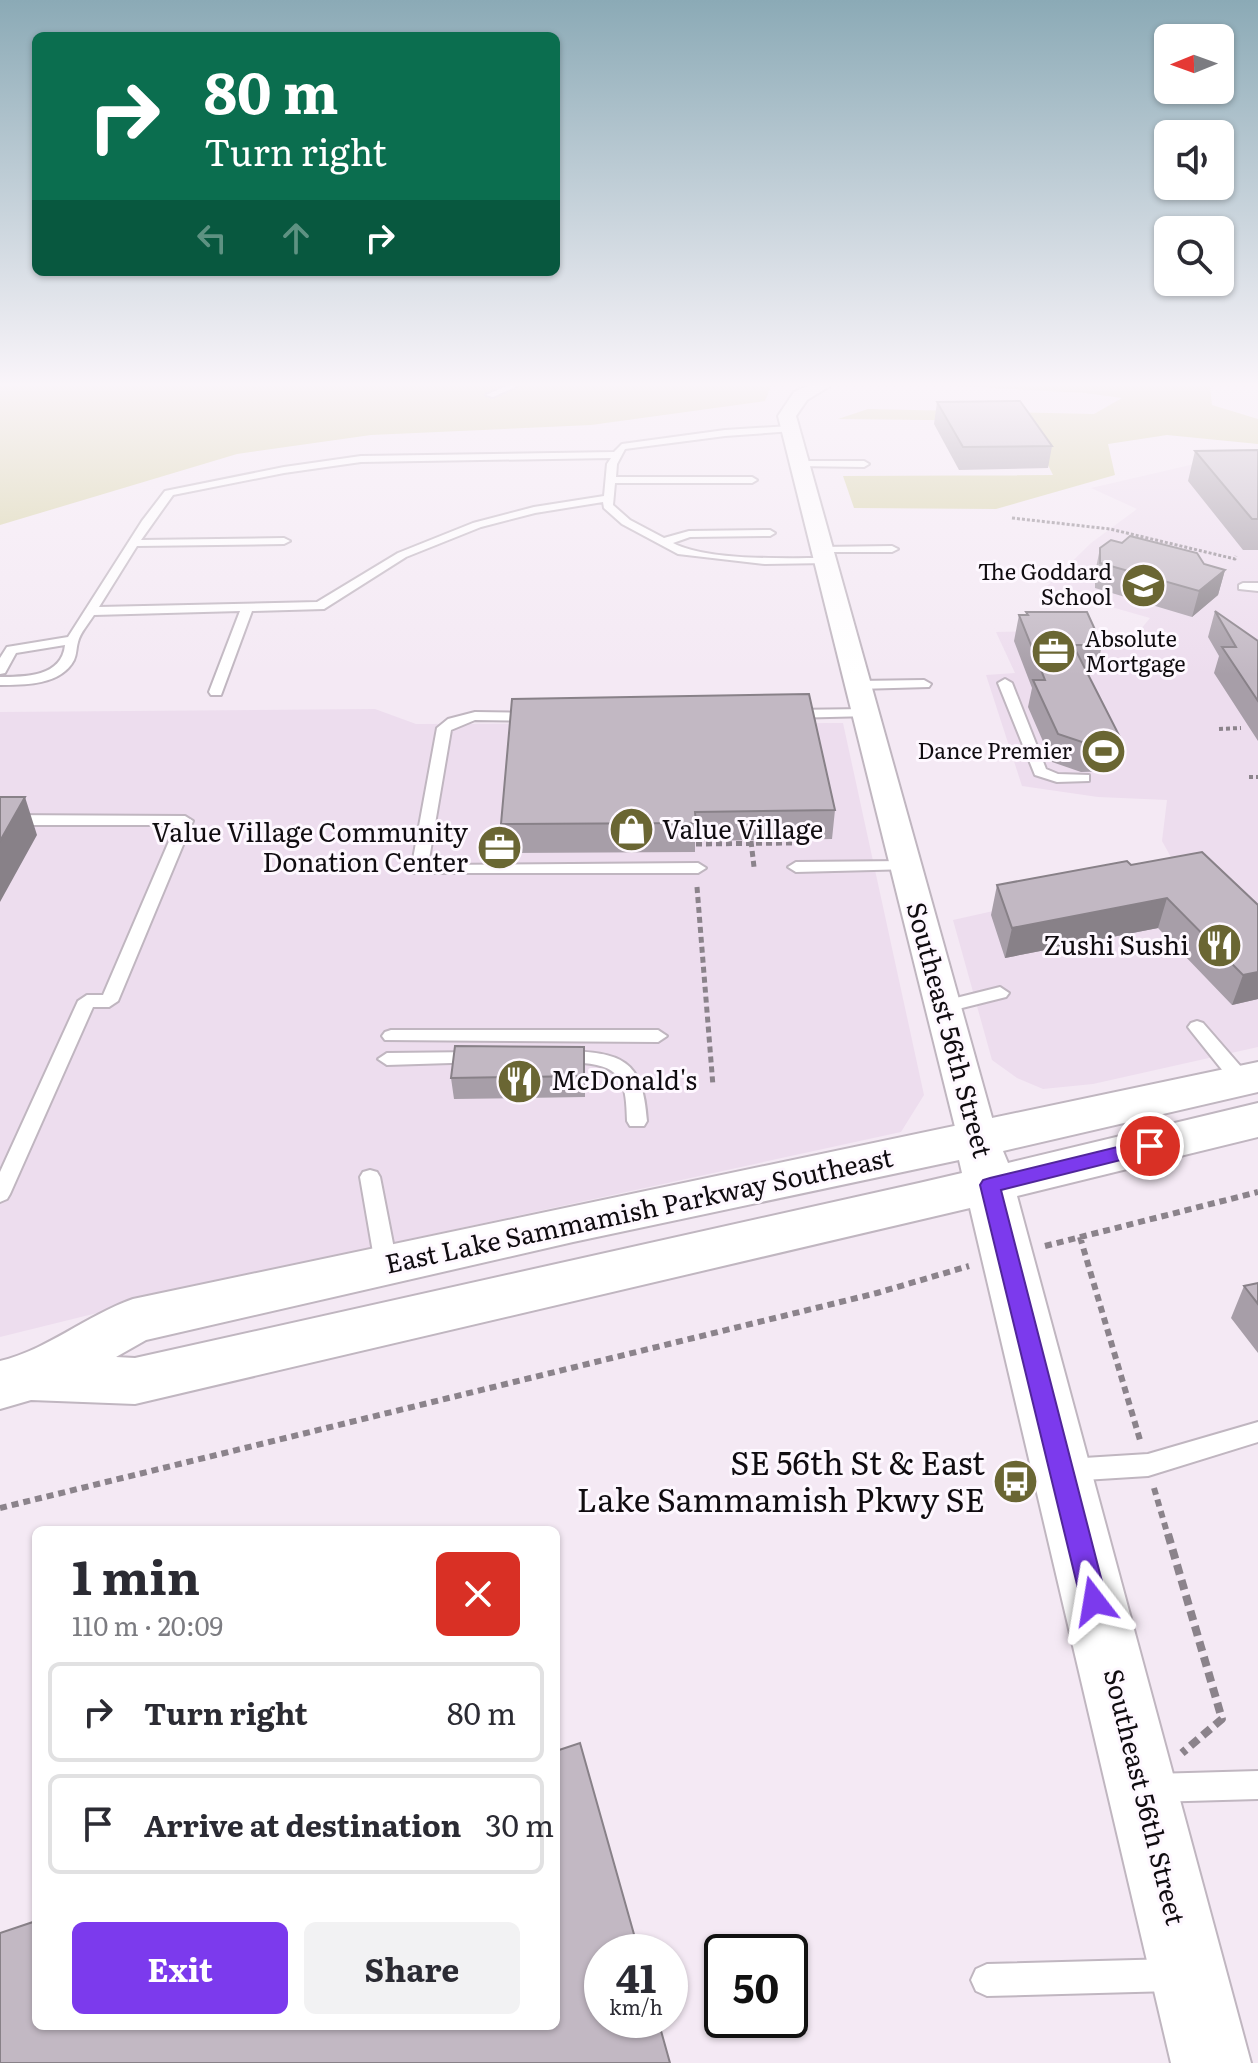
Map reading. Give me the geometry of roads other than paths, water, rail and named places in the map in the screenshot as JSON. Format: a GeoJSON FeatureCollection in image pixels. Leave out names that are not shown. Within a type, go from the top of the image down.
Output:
{"type":"FeatureCollection","features":[{"type":"Feature","properties":{"kind":"main road","name":"East Lake Sammamish Parkway Southeast"},"geometry":{"type":"LineString","coordinates":[[36,1380],[135,1381],[1253,1093]]}},
{"type":"Feature","properties":{"kind":"main road","name":"East Lake Sammamish Parkway Southeast"},"geometry":{"type":"LineString","coordinates":[[386,1264],[984,1162]]}},
{"type":"Feature","properties":{"kind":"main road","name":"Southeast 56th Street"},"geometry":{"type":"LineString","coordinates":[[984,1162],[1211,2063]]}},
{"type":"Feature","properties":{"kind":"main road"},"geometry":{"type":"LineString","coordinates":[[36,1380],[134,1346],[369,1291],[382,1284],[387,1274],[386,1264]]}},
{"type":"Feature","properties":{"kind":"street","name":"Southeast 56th Street"},"geometry":{"type":"LineString","coordinates":[[805,482],[984,1162]]}},
{"type":"Feature","properties":{"kind":"lane"},"geometry":{"type":"LineString","coordinates":[[0,681],[29,682],[57,673],[73,651],[72,640],[169,493],[223,482]]}},
{"type":"Feature","properties":{"kind":"lane"},"geometry":{"type":"LineString","coordinates":[[611,482],[608,506],[626,522],[682,552],[765,561],[892,549]]}},
{"type":"Feature","properties":{"kind":"lane"},"geometry":{"type":"LineString","coordinates":[[94,611],[320,606],[402,555],[477,525],[534,510],[609,498]]}},
{"type":"Feature","properties":{"kind":"lane"},"geometry":{"type":"LineString","coordinates":[[663,542],[689,534],[770,533]]}},
{"type":"Feature","properties":{"kind":"lane"},"geometry":{"type":"LineString","coordinates":[[134,543],[284,541]]}},
{"type":"Feature","properties":{"kind":"lane"},"geometry":{"type":"LineString","coordinates":[[1243,587],[1258,587]]}},
{"type":"Feature","properties":{"kind":"lane"},"geometry":{"type":"LineString","coordinates":[[216,692],[247,608]]}},
{"type":"Feature","properties":{"kind":"lane"},"geometry":{"type":"LineString","coordinates":[[0,670],[11,650],[72,640]]}},
{"type":"Feature","properties":{"kind":"lane"},"geometry":{"type":"LineString","coordinates":[[1005,683],[1040,772],[1057,778],[1084,778]]}},
{"type":"Feature","properties":{"kind":"lane"},"geometry":{"type":"LineString","coordinates":[[858,685],[924,684]]}},
{"type":"Feature","properties":{"kind":"lane"},"geometry":{"type":"LineString","coordinates":[[770,715],[866,713]]}},
{"type":"Feature","properties":{"kind":"lane"},"geometry":{"type":"LineString","coordinates":[[550,717],[465,718],[447,724],[441,734],[419,870],[697,875]]}},
{"type":"Feature","properties":{"kind":"lane"},"geometry":{"type":"LineString","coordinates":[[0,820],[185,821],[109,1001],[87,1001],[0,1194]]}},
{"type":"Feature","properties":{"kind":"lane"},"geometry":{"type":"LineString","coordinates":[[796,867],[906,866]]}},
{"type":"Feature","properties":{"kind":"lane"},"geometry":{"type":"LineString","coordinates":[[942,1007],[1000,993]]}},
{"type":"Feature","properties":{"kind":"lane"},"geometry":{"type":"LineString","coordinates":[[1197,1027],[1253,1093]]}},
{"type":"Feature","properties":{"kind":"lane"},"geometry":{"type":"LineString","coordinates":[[391,1036],[658,1036]]}},
{"type":"Feature","properties":{"kind":"lane"},"geometry":{"type":"LineString","coordinates":[[549,1057],[592,1057],[623,1065],[631,1074],[635,1087],[637,1121]]}},
{"type":"Feature","properties":{"kind":"lane"},"geometry":{"type":"LineString","coordinates":[[387,1059],[490,1058]]}},
{"type":"Feature","properties":{"kind":"lane"},"geometry":{"type":"LineString","coordinates":[[370,1177],[386,1264]]}},
{"type":"Feature","properties":{"kind":"lane"},"geometry":{"type":"LineString","coordinates":[[1061,1470],[1148,1465],[1258,1432]]}},
{"type":"Feature","properties":{"kind":"lane"},"geometry":{"type":"LineString","coordinates":[[1141,1788],[1258,1785]]}},
{"type":"Feature","properties":{"kind":"lane"},"geometry":{"type":"LineString","coordinates":[[987,1980],[1188,1974]]}},
{"type":"Feature","properties":{"kind":"place","name":"The Goddard School"},"geometry":{"type":"Point","coordinates":[1143,585]}},
{"type":"Feature","properties":{"kind":"place","name":"Absolute Mortgage"},"geometry":{"type":"Point","coordinates":[1054,652]}},
{"type":"Feature","properties":{"kind":"place","name":"Dance Premier"},"geometry":{"type":"Point","coordinates":[1103,751]}},
{"type":"Feature","properties":{"kind":"place","name":"Value Village"},"geometry":{"type":"Point","coordinates":[631,830]}},
{"type":"Feature","properties":{"kind":"place","name":"Value Village Community Donation Center"},"geometry":{"type":"Point","coordinates":[499,848]}},
{"type":"Feature","properties":{"kind":"place","name":"Zushi Sushi"},"geometry":{"type":"Point","coordinates":[1220,946]}},
{"type":"Feature","properties":{"kind":"place","name":"McDonald's"},"geometry":{"type":"Point","coordinates":[520,1081]}},
{"type":"Feature","properties":{"kind":"place","name":"SE 56th St & East Lake Sammamish Pkwy SE"},"geometry":{"type":"Point","coordinates":[1016,1482]}}]}
